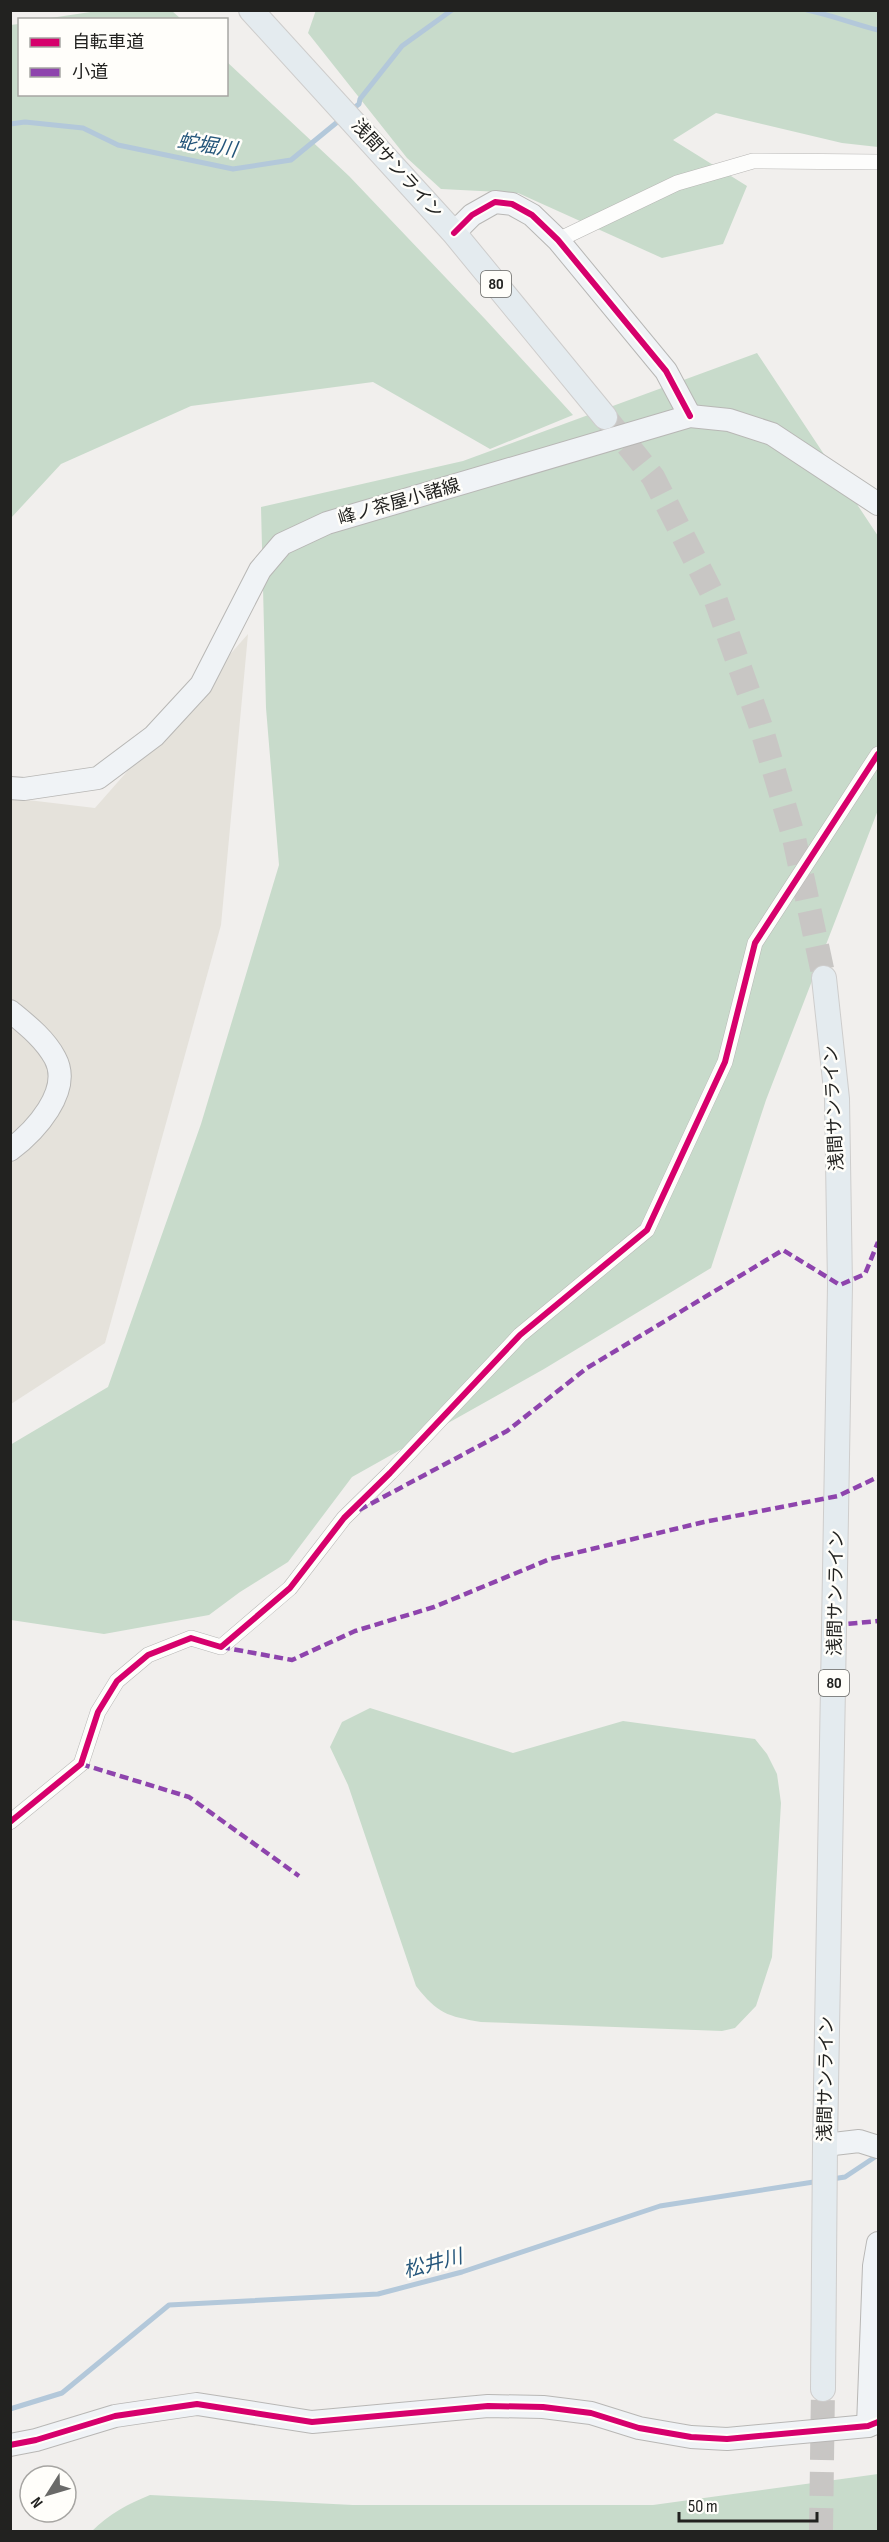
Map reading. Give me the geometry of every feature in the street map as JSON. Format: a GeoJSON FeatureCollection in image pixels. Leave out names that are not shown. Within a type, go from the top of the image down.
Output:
{"type":"FeatureCollection","features":[{"type":"Feature","properties":{"kind":"main road","name":"浅間サンライン"},"geometry":{"type":"LineString","coordinates":[[257,17],[454,233],[605,417]]}},
{"type":"Feature","properties":{"kind":"main road","name":"浅間サンライン"},"geometry":{"type":"LineString","coordinates":[[823,2389],[840,1285],[837,1099],[824,978]]}},
{"type":"Feature","properties":{"kind":"street"},"geometry":{"type":"LineString","coordinates":[[558,240],[677,183],[753,161],[879,162]]}},
{"type":"Feature","properties":{"kind":"street"},"geometry":{"type":"LineString","coordinates":[[454,233],[472,214],[495,202],[512,204],[532,215],[558,240],[666,371],[690,416]]}},
{"type":"Feature","properties":{"kind":"street","name":"峰ノ茶屋小諸線"},"geometry":{"type":"LineString","coordinates":[[11,788],[24,789],[98,778],[154,736],[201,685],[260,570],[282,544],[327,523],[690,416],[729,420],[772,434],[879,504]]}},
{"type":"Feature","properties":{"kind":"street"},"geometry":{"type":"LineString","coordinates":[[10,1822],[81,1764],[98,1712],[117,1681],[148,1655],[191,1638],[221,1647],[230,1640],[290,1588],[344,1518],[390,1473],[520,1335],[647,1230],[725,1062],[756,943],[879,754]]}},
{"type":"Feature","properties":{"kind":"street"},"geometry":{"type":"LineString","coordinates":[[10,1011],[34,1031],[56,1059],[59,1090],[56,1099],[40,1121],[10,1150]]}},
{"type":"Feature","properties":{"kind":"street"},"geometry":{"type":"LineString","coordinates":[[825,2145],[860,2141],[879,2147]]}},
{"type":"Feature","properties":{"kind":"street"},"geometry":{"type":"LineString","coordinates":[[10,2445],[36,2440],[115,2416],[197,2404],[312,2422],[488,2406],[543,2407],[591,2414],[639,2428],[691,2437],[727,2439],[873,2424],[874,2266],[879,2243]]}},
{"type":"Feature","properties":{"kind":"shaded area"},"geometry":{"type":"Polygon","coordinates":[[[248,634],[221,925],[105,1343],[11,1404],[11,798],[95,808],[248,634]]]}},
{"type":"Feature","properties":{"kind":"green space"},"geometry":{"type":"Polygon","coordinates":[[[316,10],[878,11],[878,147],[842,143],[716,113],[673,140],[747,186],[723,244],[662,258],[518,193],[441,189],[407,158],[308,33],[316,10]]]}},
{"type":"Feature","properties":{"kind":"green space"},"geometry":{"type":"Polygon","coordinates":[[[97,11],[172,11],[180,18],[51,18],[97,11]]]}},
{"type":"Feature","properties":{"kind":"green space"},"geometry":{"type":"Polygon","coordinates":[[[18,24],[18,96],[228,96],[228,63],[349,176],[573,415],[490,449],[373,382],[191,406],[61,464],[11,518],[10,25],[18,24]]]}},
{"type":"Feature","properties":{"kind":"green space"},"geometry":{"type":"Polygon","coordinates":[[[757,353],[878,536],[878,810],[766,1100],[711,1268],[544,1369],[352,1477],[288,1562],[240,1592],[209,1615],[104,1634],[11,1620],[10,1445],[108,1387],[201,1124],[279,865],[266,708],[261,507],[463,461],[757,353]]]}},
{"type":"Feature","properties":{"kind":"green space"},"geometry":{"type":"Polygon","coordinates":[[[370,1708],[513,1753],[623,1721],[755,1739],[767,1754],[777,1774],[781,1803],[772,1957],[756,2006],[735,2028],[722,2031],[481,2022],[460,2018],[437,2008],[416,1986],[348,1785],[330,1747],[342,1722],[370,1708]]]}},
{"type":"Feature","properties":{"kind":"green space"},"geometry":{"type":"Polygon","coordinates":[[[878,2474],[878,2531],[92,2531],[119,2510],[150,2495],[353,2505],[653,2505],[878,2474]]]}},
{"type":"Feature","properties":{"kind":"waterway","name":"蛇堀川"},"geometry":{"type":"LineString","coordinates":[[350,111],[359,104],[360,99],[402,46],[452,10]]}},
{"type":"Feature","properties":{"kind":"waterway","name":"蛇堀川"},"geometry":{"type":"LineString","coordinates":[[807,10],[878,30]]}},
{"type":"Feature","properties":{"kind":"waterway","name":"蛇堀川"},"geometry":{"type":"LineString","coordinates":[[10,124],[25,122],[83,128],[118,145],[233,169],[291,160],[341,119]]}},
{"type":"Feature","properties":{"kind":"waterway","name":"松井川"},"geometry":{"type":"LineString","coordinates":[[832,2179],[845,2177],[878,2155]]}},
{"type":"Feature","properties":{"kind":"waterway","name":"松井川"},"geometry":{"type":"LineString","coordinates":[[10,2409],[62,2393],[169,2305],[378,2294],[462,2272],[660,2206],[820,2181]]}},
{"type":"Feature","properties":{"kind":"tunnel"},"geometry":{"type":"LineString","coordinates":[[605,417],[653,477],[716,601],[760,724],[794,838],[824,978]]}},
{"type":"Feature","properties":{"kind":"tunnel"},"geometry":{"type":"LineString","coordinates":[[821,2532],[823,2389]]}},
{"type":"Feature","properties":{"kind":"marked path"},"geometry":{"type":"LineString","coordinates":[[359,1510],[507,1431],[587,1368],[783,1250],[840,1285],[865,1274],[878,1242]]}},
{"type":"Feature","properties":{"kind":"marked path"},"geometry":{"type":"LineString","coordinates":[[221,1647],[292,1660],[355,1631],[434,1607],[550,1559],[704,1522],[838,1496],[878,1477]]}},
{"type":"Feature","properties":{"kind":"marked path"},"geometry":{"type":"LineString","coordinates":[[835,1625],[878,1621]]}},
{"type":"Feature","properties":{"kind":"marked path"},"geometry":{"type":"LineString","coordinates":[[81,1764],[189,1797],[299,1876]]}},
{"type":"Feature","properties":{"kind":"cycle path"},"geometry":{"type":"LineString","coordinates":[[454,233],[472,215],[495,202],[512,204],[532,215],[558,240],[666,371],[690,416]]}},
{"type":"Feature","properties":{"kind":"cycle path"},"geometry":{"type":"LineString","coordinates":[[10,1822],[81,1764],[98,1712],[117,1681],[148,1655],[191,1638],[221,1647],[290,1588],[344,1518],[390,1473],[520,1335],[647,1230],[725,1062],[755,943],[878,754]]}},
{"type":"Feature","properties":{"kind":"cycle path"},"geometry":{"type":"LineString","coordinates":[[10,2445],[36,2440],[115,2416],[197,2404],[312,2422],[488,2406],[543,2407],[591,2413],[639,2428],[691,2437],[727,2439],[868,2426],[878,2422]]}}]}
